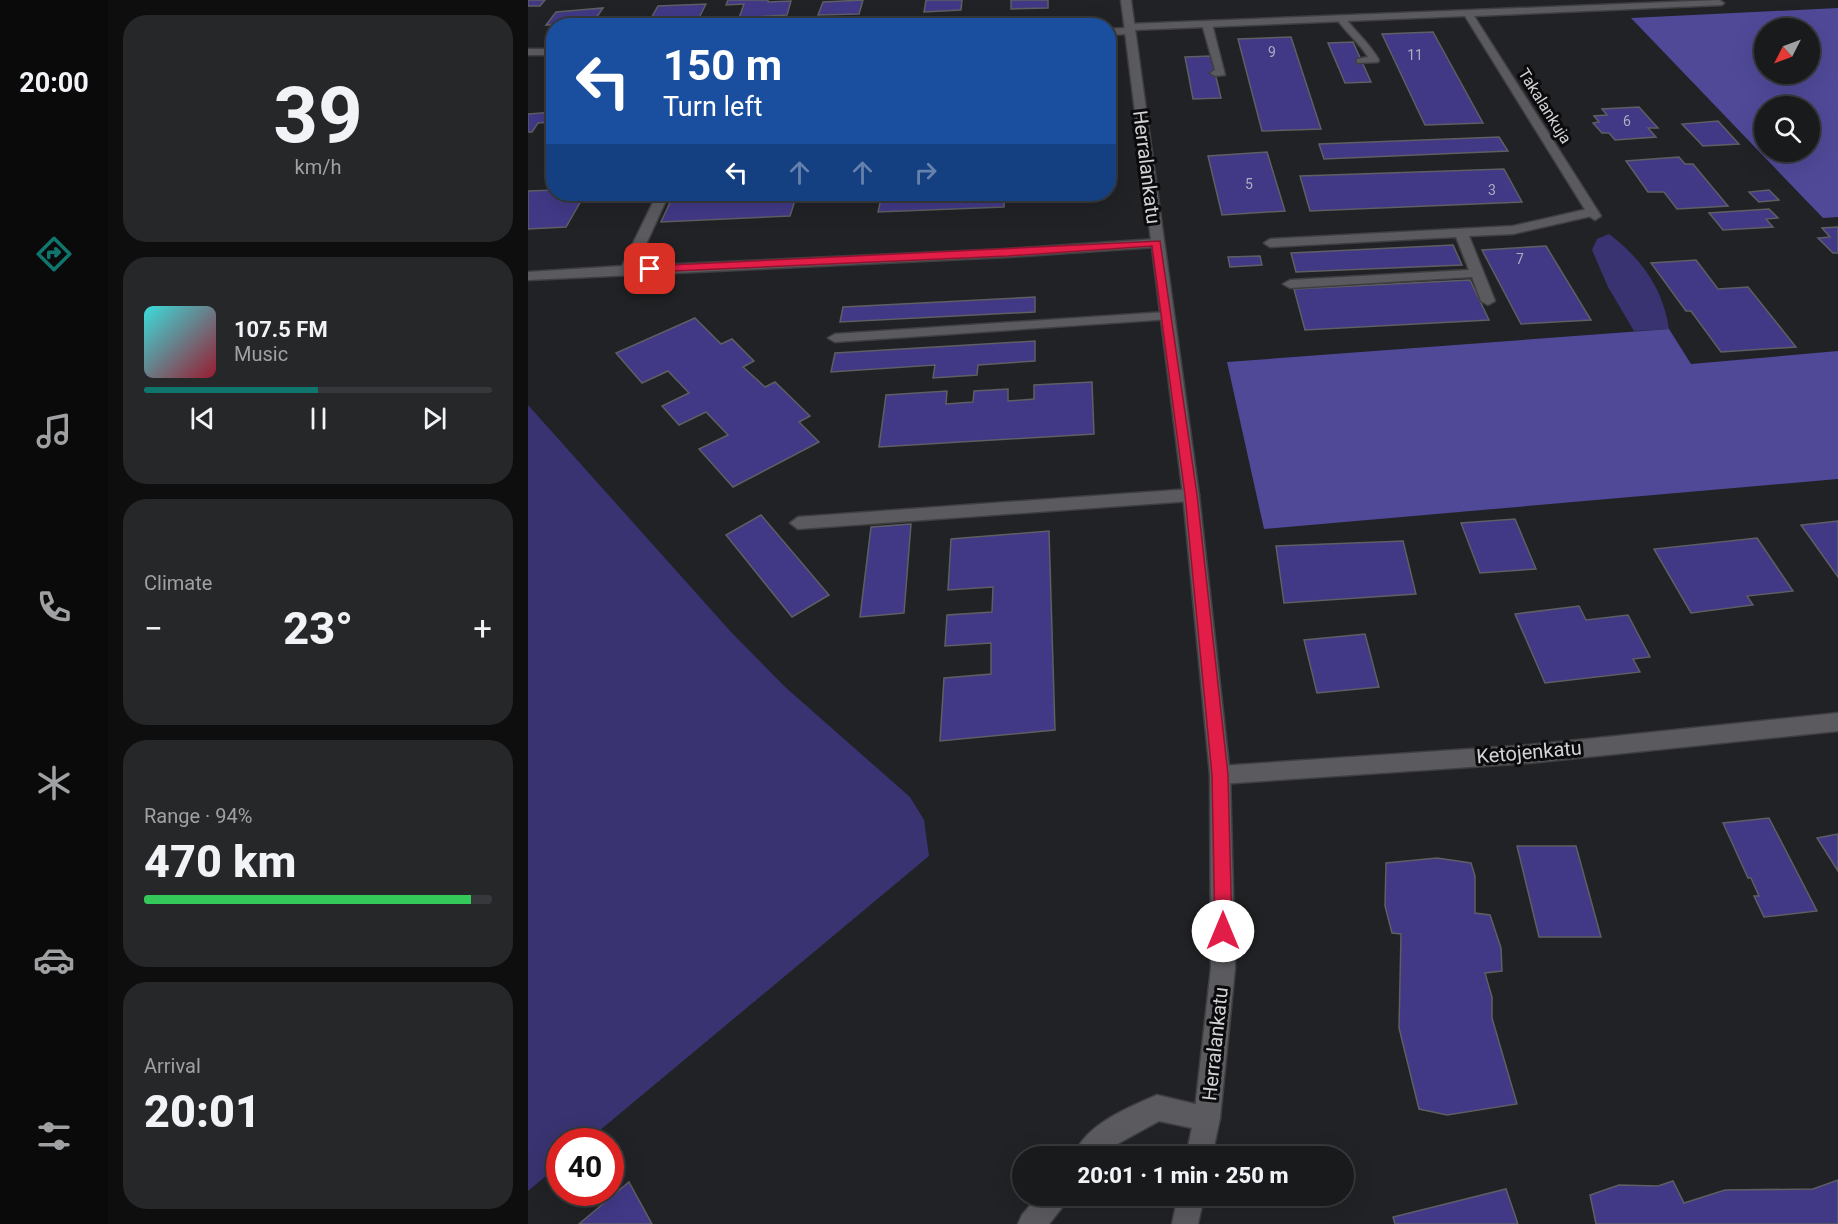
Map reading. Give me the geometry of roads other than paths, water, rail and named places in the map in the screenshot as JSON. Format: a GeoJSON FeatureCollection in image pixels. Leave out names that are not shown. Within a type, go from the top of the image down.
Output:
{"type":"FeatureCollection","features":[{"type":"Feature","properties":{"kind":"street","name":"Herralankatu"},"geometry":{"type":"LineString","coordinates":[[1126,0],[1156,243],[1191,495],[1220,775],[1224,968],[1208,1118],[1201,1146]]}},
{"type":"Feature","properties":{"kind":"street"},"geometry":{"type":"LineString","coordinates":[[1116,31],[1207,24],[1719,3]]}},
{"type":"Feature","properties":{"kind":"street","name":"Takalankuja"},"geometry":{"type":"LineString","coordinates":[[1461,233],[1513,230],[1593,214],[1468,13]]}},
{"type":"Feature","properties":{"kind":"street"},"geometry":{"type":"LineString","coordinates":[[1341,18],[1350,33],[1364,42],[1374,60],[1361,61]]}},
{"type":"Feature","properties":{"kind":"street"},"geometry":{"type":"LineString","coordinates":[[1207,24],[1221,73],[1215,73]]}},
{"type":"Feature","properties":{"kind":"street"},"geometry":{"type":"LineString","coordinates":[[528,52],[546,51]]}},
{"type":"Feature","properties":{"kind":"street"},"geometry":{"type":"LineString","coordinates":[[627,270],[660,201]]}},
{"type":"Feature","properties":{"kind":"street"},"geometry":{"type":"LineString","coordinates":[[1270,243],[1461,233],[1488,301]]}},
{"type":"Feature","properties":{"kind":"street"},"geometry":{"type":"LineString","coordinates":[[528,276],[1156,243]]}},
{"type":"Feature","properties":{"kind":"street"},"geometry":{"type":"LineString","coordinates":[[1290,285],[1477,273]]}},
{"type":"Feature","properties":{"kind":"street"},"geometry":{"type":"LineString","coordinates":[[835,338],[1166,316]]}},
{"type":"Feature","properties":{"kind":"street"},"geometry":{"type":"LineString","coordinates":[[798,523],[1191,495]]}},
{"type":"Feature","properties":{"kind":"street","name":"Ketojenkatu"},"geometry":{"type":"LineString","coordinates":[[1220,775],[1320,770],[1715,737],[1838,722]]}},
{"type":"Feature","properties":{"kind":"street"},"geometry":{"type":"LineString","coordinates":[[1095,1146],[1101,1139],[1157,1108],[1208,1118]]}},
{"type":"Feature","properties":{"kind":"street"},"geometry":{"type":"LineString","coordinates":[[1031,1224],[1046,1206]]}},
{"type":"Feature","properties":{"kind":"street"},"geometry":{"type":"LineString","coordinates":[[1185,1224],[1189,1206]]}}]}
